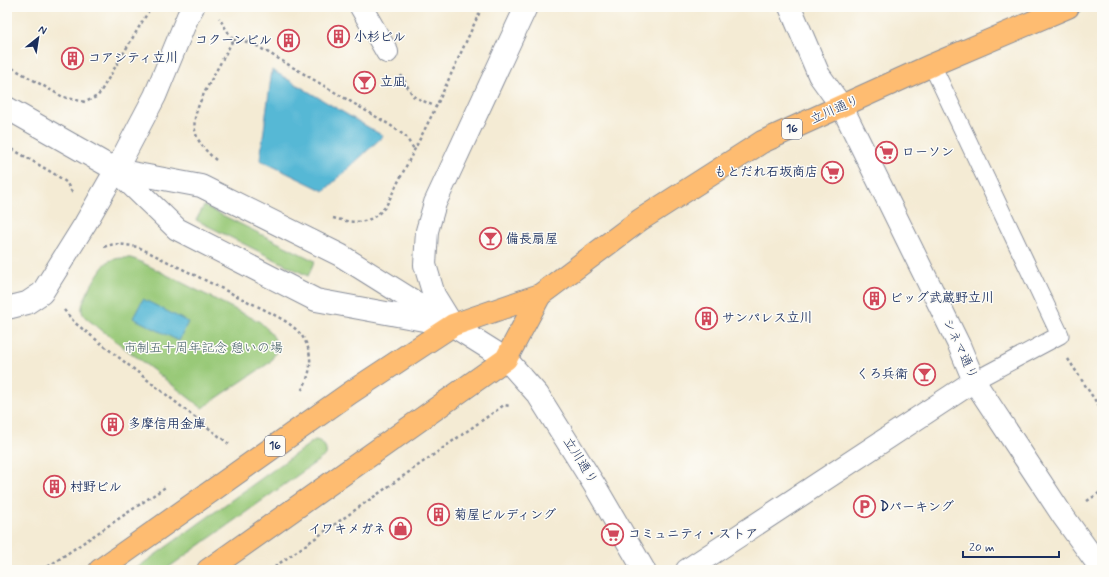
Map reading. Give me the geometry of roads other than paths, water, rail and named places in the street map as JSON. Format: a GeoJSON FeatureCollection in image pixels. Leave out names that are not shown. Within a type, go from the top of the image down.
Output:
{"type":"FeatureCollection","features":[{"type":"Feature","properties":{"kind":"main road","name":"立川通り"},"geometry":{"type":"LineString","coordinates":[[540,295],[640,220],[762,142],[932,65],[1068,7]]}},
{"type":"Feature","properties":{"kind":"main road","name":"16"},"geometry":{"type":"LineString","coordinates":[[100,570],[350,393],[453,325],[540,295]]}},
{"type":"Feature","properties":{"kind":"main road","name":"16"},"geometry":{"type":"LineString","coordinates":[[213,569],[506,359],[540,295]]}},
{"type":"Feature","properties":{"kind":"street"},"geometry":{"type":"LineString","coordinates":[[7,308],[27,303],[42,293],[85,224],[116,170],[155,96],[193,7]]}},
{"type":"Feature","properties":{"kind":"street"},"geometry":{"type":"LineString","coordinates":[[361,7],[387,52]]}},
{"type":"Feature","properties":{"kind":"street"},"geometry":{"type":"LineString","coordinates":[[453,325],[434,295],[425,264],[427,231],[435,203],[526,7]]}},
{"type":"Feature","properties":{"kind":"street","name":"シネマ通り"},"geometry":{"type":"LineString","coordinates":[[790,7],[820,75],[842,107],[959,345],[974,381],[1067,523],[1102,570]]}},
{"type":"Feature","properties":{"kind":"street"},"geometry":{"type":"LineString","coordinates":[[7,108],[116,170],[177,229],[316,300],[453,325]]}},
{"type":"Feature","properties":{"kind":"street","name":"立川通り"},"geometry":{"type":"LineString","coordinates":[[116,170],[201,186],[340,255],[506,359],[538,395],[595,486],[644,570]]}},
{"type":"Feature","properties":{"kind":"street"},"geometry":{"type":"LineString","coordinates":[[686,570],[974,381]]}},
{"type":"Feature","properties":{"kind":"lane"},"geometry":{"type":"LineString","coordinates":[[932,65],[1060,335],[974,381]]}},
{"type":"Feature","properties":{"kind":"water"},"geometry":{"type":"Polygon","coordinates":[[[272,70],[383,136],[324,191],[260,160],[272,70]]]}},
{"type":"Feature","properties":{"kind":"water"},"geometry":{"type":"Polygon","coordinates":[[[143,299],[188,322],[179,341],[133,318],[143,299]]]}},
{"type":"Feature","properties":{"kind":"place","name":"小杉ビル"},"geometry":{"type":"Point","coordinates":[338,37]}},
{"type":"Feature","properties":{"kind":"place","name":"コクーンビル"},"geometry":{"type":"Point","coordinates":[288,40]}},
{"type":"Feature","properties":{"kind":"place","name":"コアシティ立川"},"geometry":{"type":"Point","coordinates":[72,58]}},
{"type":"Feature","properties":{"kind":"place","name":"立凪"},"geometry":{"type":"Point","coordinates":[364,82]}},
{"type":"Feature","properties":{"kind":"place","name":"ローソン"},"geometry":{"type":"Point","coordinates":[887,152]}},
{"type":"Feature","properties":{"kind":"place","name":"もとだれ石坂商店"},"geometry":{"type":"Point","coordinates":[833,172]}},
{"type":"Feature","properties":{"kind":"place","name":"備長扇屋"},"geometry":{"type":"Point","coordinates":[491,239]}},
{"type":"Feature","properties":{"kind":"place","name":"ビッグ武蔵野立川"},"geometry":{"type":"Point","coordinates":[874,298]}},
{"type":"Feature","properties":{"kind":"place","name":"サンパレス立川"},"geometry":{"type":"Point","coordinates":[706,318]}},
{"type":"Feature","properties":{"kind":"place","name":"くろ兵衛"},"geometry":{"type":"Point","coordinates":[924,374]}},
{"type":"Feature","properties":{"kind":"place","name":"多摩信用金庫"},"geometry":{"type":"Point","coordinates":[112,424]}},
{"type":"Feature","properties":{"kind":"place","name":"村野ビル"},"geometry":{"type":"Point","coordinates":[55,487]}},
{"type":"Feature","properties":{"kind":"place","name":"Dパーキング"},"geometry":{"type":"Point","coordinates":[864,507]}},
{"type":"Feature","properties":{"kind":"place","name":"菊屋ビルディング"},"geometry":{"type":"Point","coordinates":[439,515]}},
{"type":"Feature","properties":{"kind":"place","name":"イワキメガネ"},"geometry":{"type":"Point","coordinates":[401,529]}},
{"type":"Feature","properties":{"kind":"place","name":"コミュニティ・ストア"},"geometry":{"type":"Point","coordinates":[612,534]}},
{"type":"Feature","properties":{"kind":"park label","name":"市制五十周年記念 憩いの場"},"geometry":{"type":"Point","coordinates":[203,348]}}]}
